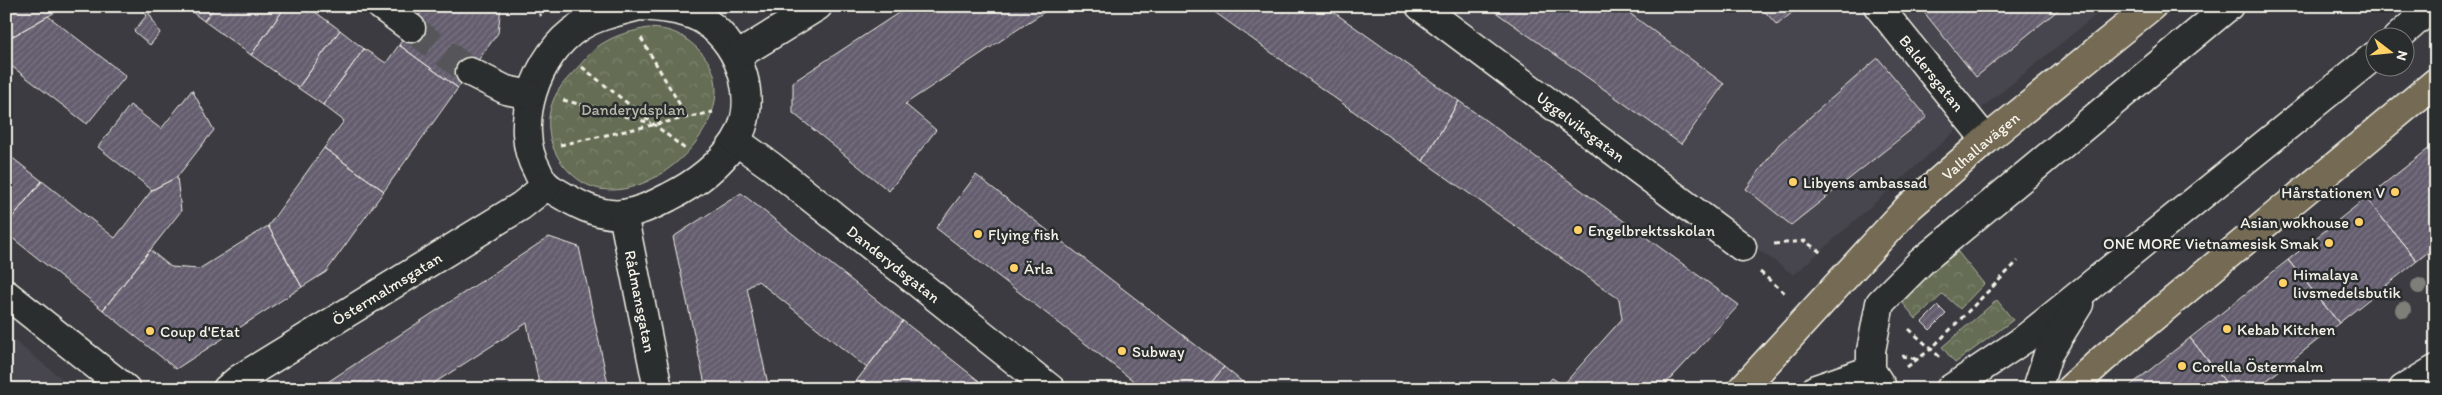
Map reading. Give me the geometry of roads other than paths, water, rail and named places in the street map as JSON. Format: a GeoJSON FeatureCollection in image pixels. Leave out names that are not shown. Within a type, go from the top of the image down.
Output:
{"type":"FeatureCollection","features":[{"type":"Feature","properties":{"kind":"main road","name":"Valhallavägen"},"geometry":{"type":"LineString","coordinates":[[1742,389],[1908,208],[1986,140],[2152,6]]}},
{"type":"Feature","properties":{"kind":"main road"},"geometry":{"type":"LineString","coordinates":[[2070,389],[2104,358],[2436,82]]}},
{"type":"Feature","properties":{"kind":"street"},"geometry":{"type":"LineString","coordinates":[[381,6],[411,28]]}},
{"type":"Feature","properties":{"kind":"street"},"geometry":{"type":"LineString","coordinates":[[737,56],[818,6]]}},
{"type":"Feature","properties":{"kind":"street","name":"Uggelviksgatan"},"geometry":{"type":"LineString","coordinates":[[1420,6],[1742,247]]}},
{"type":"Feature","properties":{"kind":"street","name":"Baldersgatan"},"geometry":{"type":"LineString","coordinates":[[1878,6],[1986,140]]}},
{"type":"Feature","properties":{"kind":"street"},"geometry":{"type":"LineString","coordinates":[[1816,389],[1877,380],[1871,350],[1880,303],[1921,262],[2229,6]]}},
{"type":"Feature","properties":{"kind":"street"},"geometry":{"type":"LineString","coordinates":[[2408,28],[2433,6]]}},
{"type":"Feature","properties":{"kind":"street"},"geometry":{"type":"LineString","coordinates":[[664,8],[705,21],[726,37],[737,56],[746,85],[745,111],[736,140],[719,162],[693,185],[660,202],[623,214],[583,208],[546,186],[532,162],[525,131],[542,96],[549,57],[577,16],[616,12],[639,14],[664,8]]}},
{"type":"Feature","properties":{"kind":"street"},"geometry":{"type":"LineString","coordinates":[[1950,389],[2023,340],[2364,64]]}},
{"type":"Feature","properties":{"kind":"street"},"geometry":{"type":"LineString","coordinates":[[470,72],[506,90],[542,96]]}},
{"type":"Feature","properties":{"kind":"street","name":"Danderydsgatan"},"geometry":{"type":"LineString","coordinates":[[736,140],[1051,389]]}},
{"type":"Feature","properties":{"kind":"street","name":"Östermalmsgatan"},"geometry":{"type":"LineString","coordinates":[[227,389],[239,379],[521,206],[546,186]]}},
{"type":"Feature","properties":{"kind":"street","name":"Rådmansgatan"},"geometry":{"type":"LineString","coordinates":[[623,214],[658,389]]}},
{"type":"Feature","properties":{"kind":"street"},"geometry":{"type":"LineString","coordinates":[[2036,389],[2048,354],[2093,283]]}},
{"type":"Feature","properties":{"kind":"street"},"geometry":{"type":"LineString","coordinates":[[6,294],[126,389]]}},
{"type":"Feature","properties":{"kind":"street"},"geometry":{"type":"LineString","coordinates":[[2403,389],[2436,369]]}},
{"type":"Feature","properties":{"kind":"tunnel"},"geometry":{"type":"LineString","coordinates":[[411,28],[470,72]]}},
{"type":"Feature","properties":{"kind":"place","name":"Libyens ambassad"},"geometry":{"type":"Point","coordinates":[1793,182]}},
{"type":"Feature","properties":{"kind":"place","name":"Hårstationen V"},"geometry":{"type":"Point","coordinates":[2395,192]}},
{"type":"Feature","properties":{"kind":"place","name":"Asian wokhouse"},"geometry":{"type":"Point","coordinates":[2359,222]}},
{"type":"Feature","properties":{"kind":"place","name":"Engelbrektsskolan"},"geometry":{"type":"Point","coordinates":[1578,230]}},
{"type":"Feature","properties":{"kind":"place","name":"Flying fish"},"geometry":{"type":"Point","coordinates":[978,234]}},
{"type":"Feature","properties":{"kind":"place","name":"ONE MORE Vietnamesisk Smak"},"geometry":{"type":"Point","coordinates":[2329,243]}},
{"type":"Feature","properties":{"kind":"place","name":"Ärla"},"geometry":{"type":"Point","coordinates":[1014,268]}},
{"type":"Feature","properties":{"kind":"place","name":"Himalaya livsmedelsbutik"},"geometry":{"type":"Point","coordinates":[2283,283]}},
{"type":"Feature","properties":{"kind":"place","name":"Kebab Kitchen"},"geometry":{"type":"Point","coordinates":[2227,329]}},
{"type":"Feature","properties":{"kind":"place","name":"Coup d'Etat"},"geometry":{"type":"Point","coordinates":[150,331]}},
{"type":"Feature","properties":{"kind":"place","name":"Subway"},"geometry":{"type":"Point","coordinates":[1122,351]}},
{"type":"Feature","properties":{"kind":"place","name":"Corella Östermalm"},"geometry":{"type":"Point","coordinates":[2182,366]}},
{"type":"Feature","properties":{"kind":"park label","name":"Danderydsplan"},"geometry":{"type":"Point","coordinates":[633,109]}}]}
